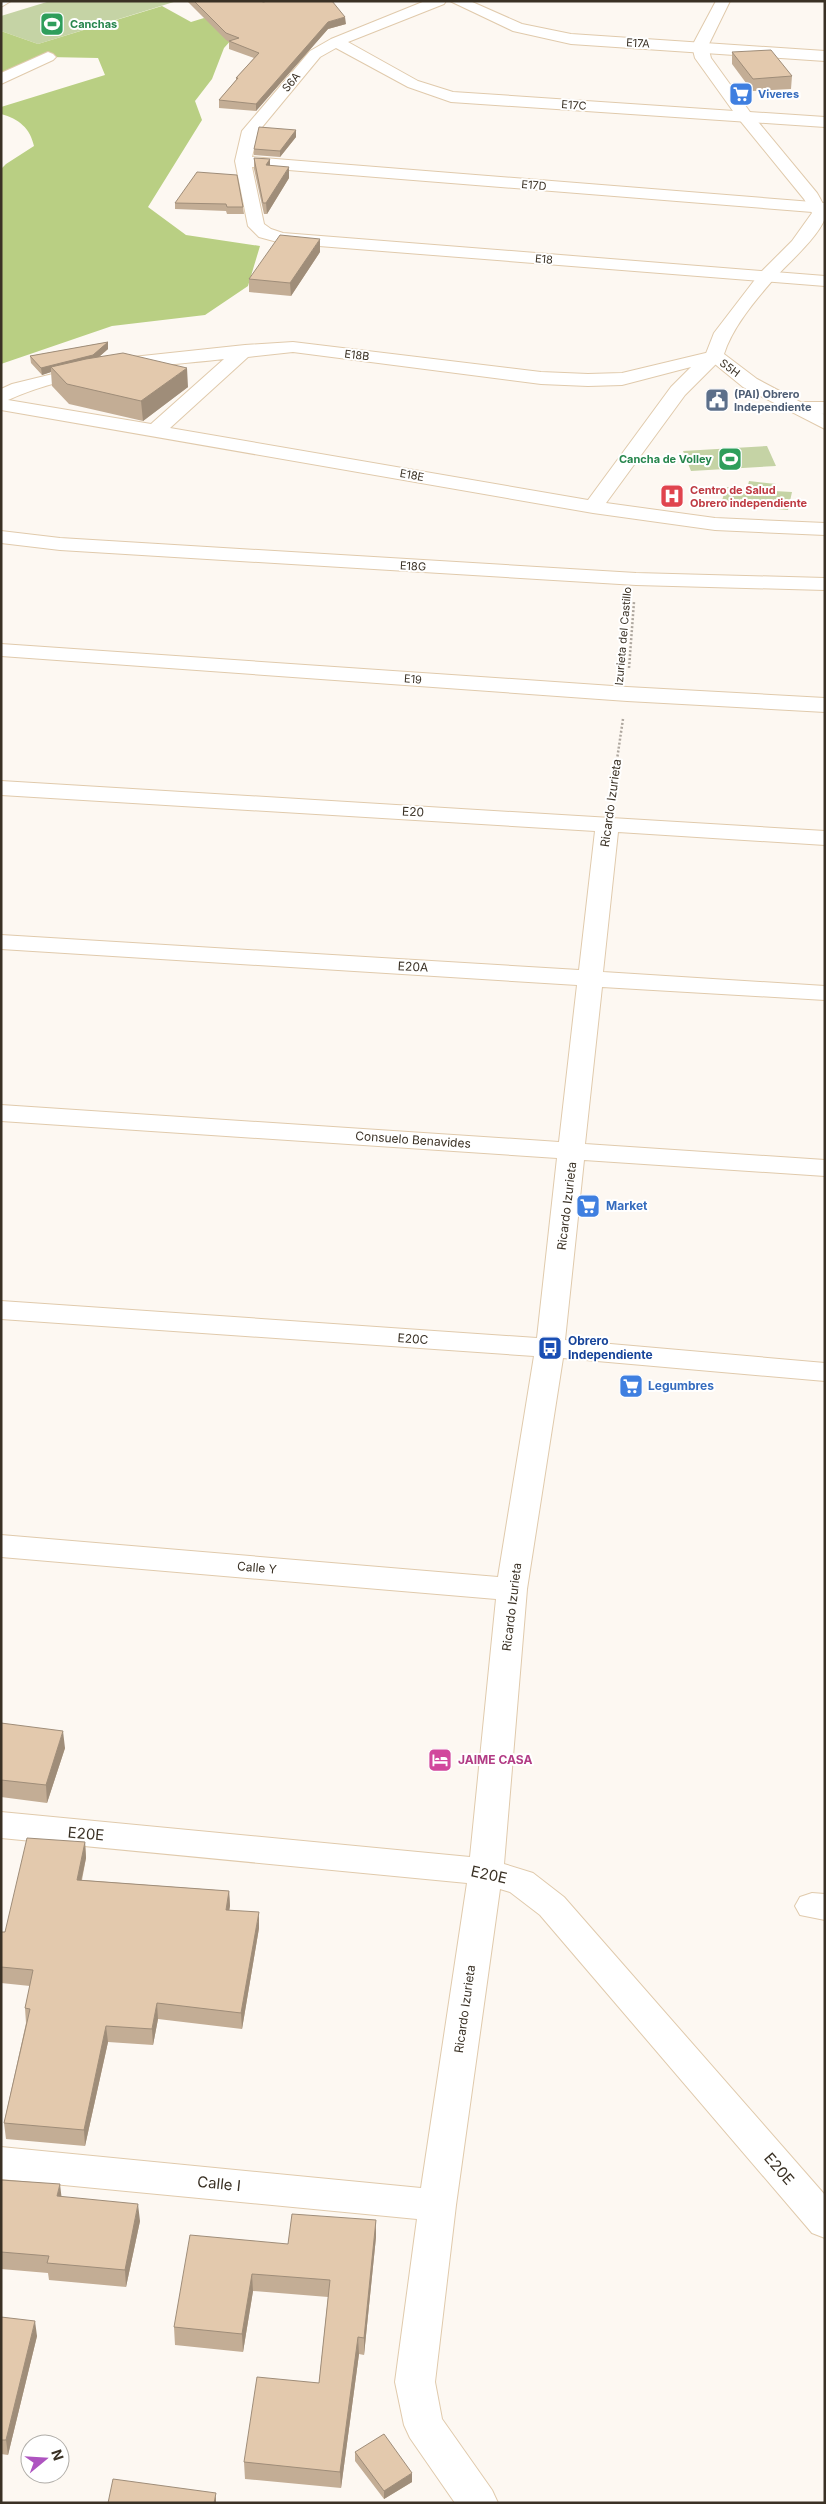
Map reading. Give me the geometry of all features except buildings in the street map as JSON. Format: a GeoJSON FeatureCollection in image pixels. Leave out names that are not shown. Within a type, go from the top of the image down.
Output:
{"type":"FeatureCollection","features":[{"type":"Feature","properties":{"kind":"street","name":"S6A"},"geometry":{"type":"LineString","coordinates":[[265,233],[256,226],[243,161],[250,131],[315,54],[336,42],[439,1]]}},
{"type":"Feature","properties":{"kind":"street","name":"E17A"},"geometry":{"type":"LineString","coordinates":[[457,1],[518,28],[542,35],[571,39],[700,46],[825,56]]}},
{"type":"Feature","properties":{"kind":"street"},"geometry":{"type":"LineString","coordinates":[[592,507],[678,391],[714,356],[720,337],[766,277],[798,245],[818,218],[822,208],[744,116],[703,58],[700,46],[723,1]]}},
{"type":"Feature","properties":{"kind":"street","name":"E17C"},"geometry":{"type":"LineString","coordinates":[[336,42],[412,84],[451,97],[825,122]]}},
{"type":"Feature","properties":{"kind":"street"},"geometry":{"type":"LineString","coordinates":[[1,79],[48,56]]}},
{"type":"Feature","properties":{"kind":"street","name":"E17D"},"geometry":{"type":"LineString","coordinates":[[243,161],[822,208]]}},
{"type":"Feature","properties":{"kind":"street","name":"E18"},"geometry":{"type":"LineString","coordinates":[[265,233],[281,238],[825,281]]}},
{"type":"Feature","properties":{"kind":"street","name":"E18B"},"geometry":{"type":"LineString","coordinates":[[1,396],[19,388],[114,366],[245,350],[293,347],[542,378],[588,380],[622,379],[714,356]]}},
{"type":"Feature","properties":{"kind":"street"},"geometry":{"type":"LineString","coordinates":[[156,430],[245,350]]}},
{"type":"Feature","properties":{"kind":"street","name":"S5H"},"geometry":{"type":"LineString","coordinates":[[714,356],[750,383],[825,423]]}},
{"type":"Feature","properties":{"kind":"street","name":"E18E"},"geometry":{"type":"LineString","coordinates":[[1,404],[592,507],[715,524],[825,529]]}},
{"type":"Feature","properties":{"kind":"street"},"geometry":{"type":"LineString","coordinates":[[800,408],[825,408]]}},
{"type":"Feature","properties":{"kind":"street","name":"E18G"},"geometry":{"type":"LineString","coordinates":[[1,536],[60,544],[636,579],[825,584]]}},
{"type":"Feature","properties":{"kind":"street","name":"E19"},"geometry":{"type":"LineString","coordinates":[[1,650],[627,694],[825,705]]}},
{"type":"Feature","properties":{"kind":"street","name":"E20"},"geometry":{"type":"LineString","coordinates":[[1,788],[825,838]]}},
{"type":"Feature","properties":{"kind":"street","name":"Ricardo Izurieta"},"geometry":{"type":"LineString","coordinates":[[478,2503],[424,2425],[415,2382],[437,2205],[486,1872],[512,1589],[550,1348],[607,824]]}},
{"type":"Feature","properties":{"kind":"street","name":"E20A"},"geometry":{"type":"LineString","coordinates":[[1,942],[825,993]]}},
{"type":"Feature","properties":{"kind":"street","name":"Consuelo Benavides"},"geometry":{"type":"LineString","coordinates":[[1,1113],[825,1168]]}},
{"type":"Feature","properties":{"kind":"street","name":"E20C"},"geometry":{"type":"LineString","coordinates":[[1,1310],[550,1348],[825,1372]]}},
{"type":"Feature","properties":{"kind":"street","name":"Calle Y"},"geometry":{"type":"LineString","coordinates":[[1,1546],[512,1589]]}},
{"type":"Feature","properties":{"kind":"street","name":"E20E"},"geometry":{"type":"LineString","coordinates":[[1,1826],[486,1872],[521,1882],[552,1906],[825,2222]]}},
{"type":"Feature","properties":{"kind":"street","name":"Calle I"},"geometry":{"type":"LineString","coordinates":[[1,2163],[437,2205]]}},
{"type":"Feature","properties":{"kind":"path","name":"Izurieta del Castillo"},"geometry":{"type":"LineString","coordinates":[[627,694],[636,579]]}},
{"type":"Feature","properties":{"kind":"path","name":"Ricardo Izurieta"},"geometry":{"type":"LineString","coordinates":[[607,824],[627,694]]}},
{"type":"Feature","properties":{"kind":"green space","name":"Canchas"},"geometry":{"type":"Polygon","coordinates":[[[50,1],[177,1],[38,44],[1,31],[1,16],[50,1]]]}},
{"type":"Feature","properties":{"kind":"green space"},"geometry":{"type":"Polygon","coordinates":[[[162,6],[191,22],[204,18],[242,28],[224,48],[212,79],[195,101],[202,120],[148,207],[186,235],[260,246],[248,286],[205,315],[112,326],[1,364],[1,169],[34,146],[27,129],[13,119],[1,114],[1,107],[105,75],[98,58],[48,57],[1,77],[1,31],[38,44],[162,6]]]}},
{"type":"Feature","properties":{"kind":"green space","name":"Cancha de Volley"},"geometry":{"type":"Polygon","coordinates":[[[767,446],[776,466],[691,471],[683,451],[767,446]]]}},
{"type":"Feature","properties":{"kind":"green space","name":"Cancha de Volley"},"geometry":{"type":"Polygon","coordinates":[[[749,481],[776,484],[774,491],[792,492],[788,510],[721,504],[726,487],[747,489],[749,481]]]}},
{"type":"Feature","properties":{"kind":"place","name":"Canchas"},"geometry":{"type":"Point","coordinates":[52,24]}},
{"type":"Feature","properties":{"kind":"place","name":"Viveres"},"geometry":{"type":"Point","coordinates":[741,94]}},
{"type":"Feature","properties":{"kind":"place","name":"(PAI) Obrero Independiente"},"geometry":{"type":"Point","coordinates":[717,400]}},
{"type":"Feature","properties":{"kind":"place","name":"Cancha de Volley"},"geometry":{"type":"Point","coordinates":[730,459]}},
{"type":"Feature","properties":{"kind":"place","name":"Centro de Salud Obrero independiente"},"geometry":{"type":"Point","coordinates":[672,496]}},
{"type":"Feature","properties":{"kind":"place","name":"Market"},"geometry":{"type":"Point","coordinates":[588,1206]}},
{"type":"Feature","properties":{"kind":"place","name":"Obrero Independiente"},"geometry":{"type":"Point","coordinates":[550,1348]}},
{"type":"Feature","properties":{"kind":"place","name":"Legumbres"},"geometry":{"type":"Point","coordinates":[631,1386]}},
{"type":"Feature","properties":{"kind":"place","name":"JAIME CASA"},"geometry":{"type":"Point","coordinates":[440,1760]}}]}
